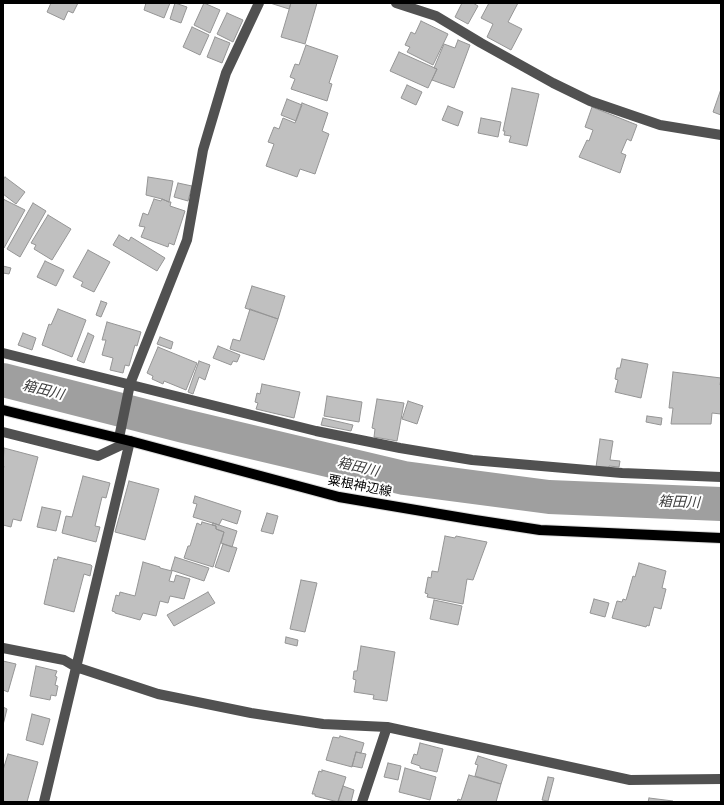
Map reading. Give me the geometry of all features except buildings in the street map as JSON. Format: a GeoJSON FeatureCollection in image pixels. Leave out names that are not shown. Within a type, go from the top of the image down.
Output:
{"type":"FeatureCollection","features":[{"type":"Feature","properties":{"kind":"main road","name":"粟根神辺線"},"geometry":{"type":"LineString","coordinates":[[3,410],[119,438],[339,497],[540,530],[721,538]]}},
{"type":"Feature","properties":{"kind":"street"},"geometry":{"type":"LineString","coordinates":[[119,438],[130,384],[187,240],[203,150],[226,73],[259,3]]}},
{"type":"Feature","properties":{"kind":"street"},"geometry":{"type":"LineString","coordinates":[[396,3],[436,16],[553,83],[590,101],[660,125],[721,134]]}},
{"type":"Feature","properties":{"kind":"street"},"geometry":{"type":"LineString","coordinates":[[3,353],[316,431],[400,448],[472,460],[622,473],[721,477]]}},
{"type":"Feature","properties":{"kind":"street"},"geometry":{"type":"LineString","coordinates":[[3,432],[98,456],[130,441]]}},
{"type":"Feature","properties":{"kind":"street"},"geometry":{"type":"LineString","coordinates":[[44,802],[130,441]]}},
{"type":"Feature","properties":{"kind":"street"},"geometry":{"type":"LineString","coordinates":[[3,648],[64,660],[76,667],[158,694],[251,713],[323,724],[387,727],[630,780],[721,779]]}},
{"type":"Feature","properties":{"kind":"street"},"geometry":{"type":"LineString","coordinates":[[362,802],[387,727]]}},
{"type":"Feature","properties":{"kind":"waterway","name":"箱田川"},"geometry":{"type":"LineString","coordinates":[[3,380],[184,426],[404,478],[549,497],[721,504]]}}]}
